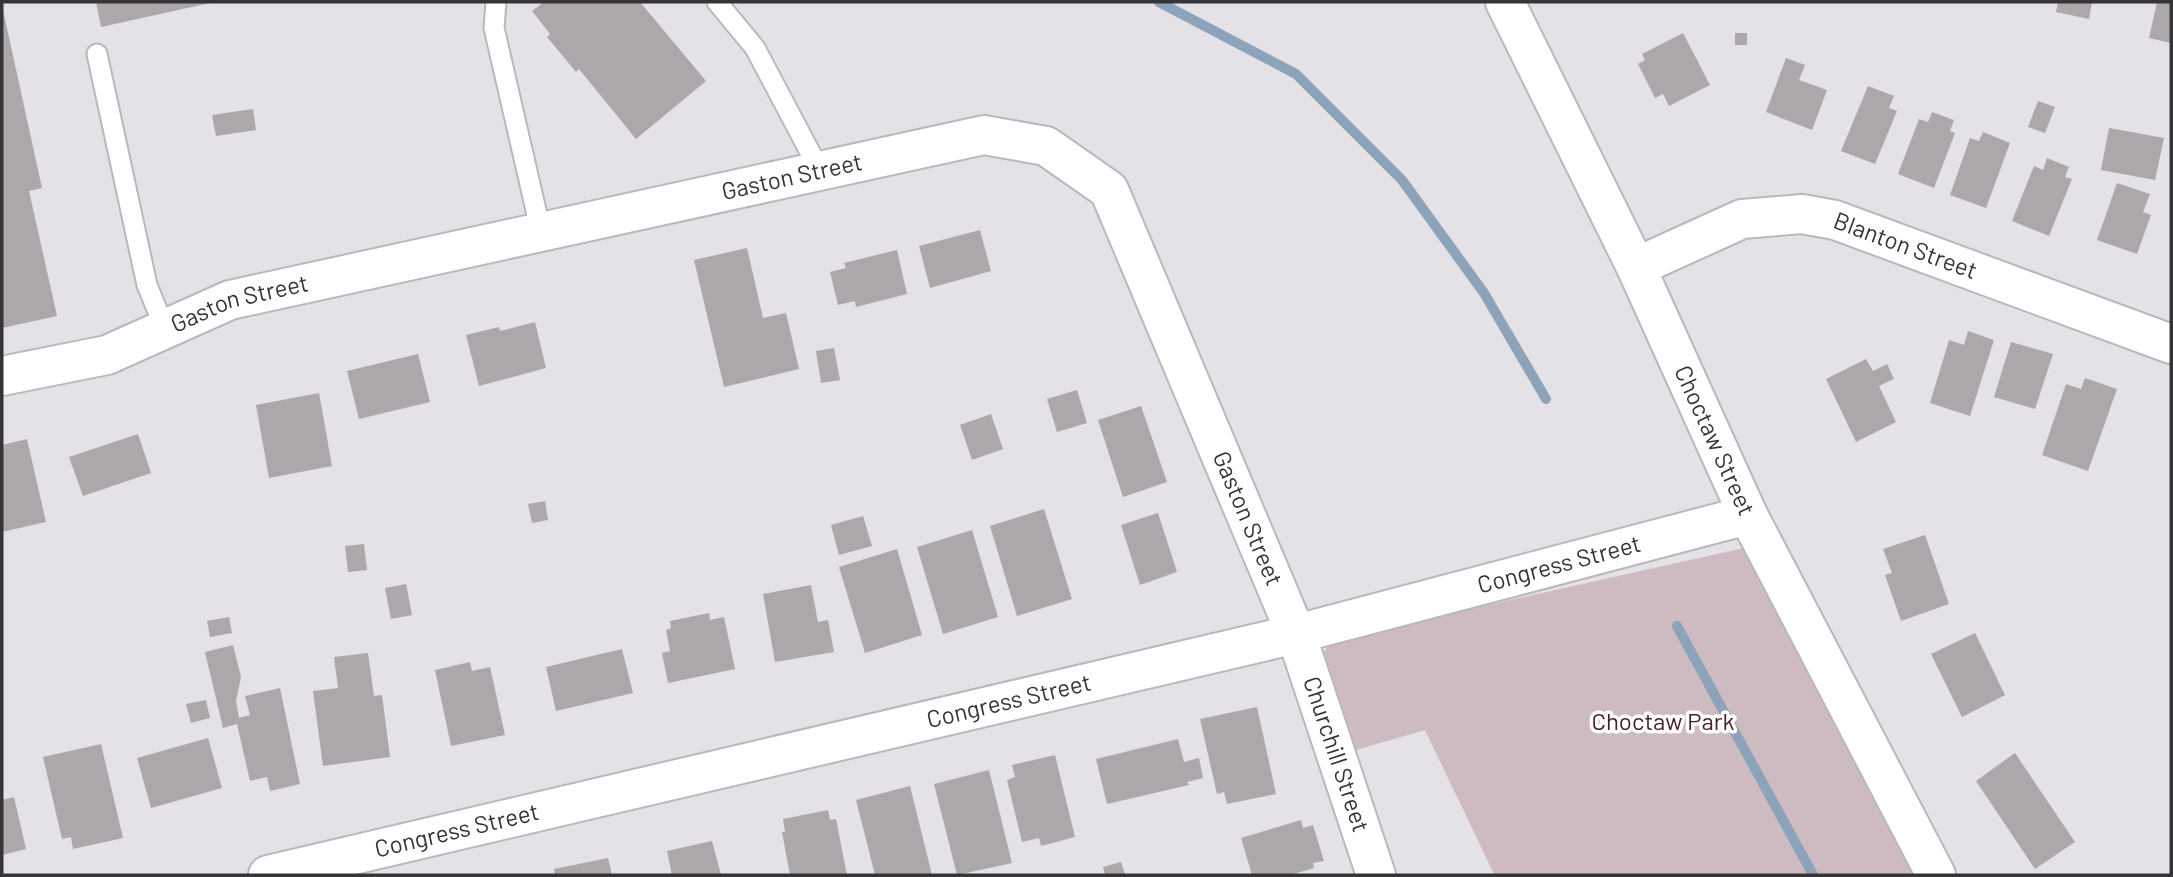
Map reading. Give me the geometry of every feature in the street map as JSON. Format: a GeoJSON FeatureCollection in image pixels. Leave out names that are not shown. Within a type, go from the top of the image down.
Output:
{"type":"FeatureCollection","features":[{"type":"Feature","properties":{"kind":"street","name":"Choctaw Street"},"geometry":{"type":"LineString","coordinates":[[1505,2],[1636,267],[1748,515],[1937,875]]}},
{"type":"Feature","properties":{"kind":"street","name":"Gaston Street"},"geometry":{"type":"LineString","coordinates":[[2,376],[107,355],[230,300],[984,135],[1046,146],[1109,190],[1296,634]]}},
{"type":"Feature","properties":{"kind":"street","name":"Blanton Street"},"geometry":{"type":"LineString","coordinates":[[1636,267],[1742,219],[1802,214],[1835,220],[2171,344]]}},
{"type":"Feature","properties":{"kind":"street","name":"Congress Street"},"geometry":{"type":"LineString","coordinates":[[268,875],[377,863],[1296,634],[1748,515]]}},
{"type":"Feature","properties":{"kind":"street","name":"Churchill Street"},"geometry":{"type":"LineString","coordinates":[[1296,634],[1376,875]]}},
{"type":"Feature","properties":{"kind":"lane"},"geometry":{"type":"LineString","coordinates":[[496,2],[494,28],[541,232]]}},
{"type":"Feature","properties":{"kind":"lane"},"geometry":{"type":"LineString","coordinates":[[717,2],[755,48],[820,171]]}},
{"type":"Feature","properties":{"kind":"lane"},"geometry":{"type":"LineString","coordinates":[[97,54],[147,285],[165,329]]}},
{"type":"Feature","properties":{"kind":"green space","name":"Choctaw Park"},"geometry":{"type":"Polygon","coordinates":[[[1744,548],[1917,875],[1494,874],[1425,730],[1349,752],[1319,657],[1335,639],[1744,548]]]}},
{"type":"Feature","properties":{"kind":"building"},"geometry":{"type":"Polygon","coordinates":[[[96,2],[210,2],[210,3],[101,27],[96,2]]]}},
{"type":"Feature","properties":{"kind":"building"},"geometry":{"type":"Polygon","coordinates":[[[544,2],[640,2],[706,81],[636,139],[579,69],[576,72],[547,37],[550,34],[532,11],[544,2]]]}},
{"type":"Feature","properties":{"kind":"building"},"geometry":{"type":"Polygon","coordinates":[[[2058,2],[2092,2],[2089,19],[2056,12],[2058,2]]]}},
{"type":"Feature","properties":{"kind":"building"},"geometry":{"type":"Polygon","coordinates":[[[2157,2],[2171,2],[2171,43],[2149,38],[2157,2]]]}},
{"type":"Feature","properties":{"kind":"building"},"geometry":{"type":"Polygon","coordinates":[[[3,10],[42,188],[29,191],[57,316],[2,328],[3,10]]]}},
{"type":"Feature","properties":{"kind":"building"},"geometry":{"type":"Polygon","coordinates":[[[1683,33],[1710,85],[1669,106],[1663,94],[1655,98],[1638,64],[1645,60],[1642,54],[1683,33]]]}},
{"type":"Feature","properties":{"kind":"building"},"geometry":{"type":"Polygon","coordinates":[[[1735,33],[1747,33],[1747,45],[1735,45],[1735,33]]]}},
{"type":"Feature","properties":{"kind":"building"},"geometry":{"type":"Polygon","coordinates":[[[1786,58],[1805,65],[1799,80],[1827,90],[1812,130],[1766,112],[1786,58]]]}},
{"type":"Feature","properties":{"kind":"building"},"geometry":{"type":"Polygon","coordinates":[[[1868,86],[1894,96],[1889,108],[1897,111],[1875,164],[1841,151],[1868,86]]]}},
{"type":"Feature","properties":{"kind":"building"},"geometry":{"type":"Polygon","coordinates":[[[2038,101],[2055,107],[2045,133],[2028,127],[2038,101]]]}},
{"type":"Feature","properties":{"kind":"building"},"geometry":{"type":"Polygon","coordinates":[[[253,109],[256,130],[216,136],[212,115],[253,109]]]}},
{"type":"Feature","properties":{"kind":"building"},"geometry":{"type":"Polygon","coordinates":[[[1932,112],[1954,120],[1950,131],[1955,133],[1934,188],[1898,174],[1919,119],[1928,122],[1932,112]]]}},
{"type":"Feature","properties":{"kind":"building"},"geometry":{"type":"Polygon","coordinates":[[[2109,128],[2164,138],[2155,180],[2101,170],[2109,128]]]}},
{"type":"Feature","properties":{"kind":"building"},"geometry":{"type":"Polygon","coordinates":[[[1983,132],[2010,143],[1986,208],[1950,195],[1970,138],[1979,141],[1983,132]]]}},
{"type":"Feature","properties":{"kind":"building"},"geometry":{"type":"Polygon","coordinates":[[[2047,158],[2069,167],[2065,177],[2072,179],[2049,236],[2012,221],[2034,166],[2043,170],[2047,158]]]}},
{"type":"Feature","properties":{"kind":"building"},"geometry":{"type":"Polygon","coordinates":[[[2117,183],[2150,194],[2143,212],[2151,215],[2137,254],[2097,240],[2117,183]]]}},
{"type":"Feature","properties":{"kind":"building"},"geometry":{"type":"Polygon","coordinates":[[[980,230],[991,271],[930,288],[919,246],[980,230]]]}},
{"type":"Feature","properties":{"kind":"building"},"geometry":{"type":"Polygon","coordinates":[[[747,248],[763,318],[786,313],[799,369],[724,387],[694,260],[747,248]]]}},
{"type":"Feature","properties":{"kind":"building"},"geometry":{"type":"Polygon","coordinates":[[[897,250],[907,294],[856,307],[855,301],[838,305],[830,272],[846,268],[844,263],[897,250]]]}},
{"type":"Feature","properties":{"kind":"building"},"geometry":{"type":"Polygon","coordinates":[[[535,322],[546,368],[479,386],[466,335],[499,327],[500,331],[535,322]]]}},
{"type":"Feature","properties":{"kind":"building"},"geometry":{"type":"Polygon","coordinates":[[[1968,331],[1994,340],[1970,416],[1930,403],[1949,340],[1964,345],[1968,331]]]}},
{"type":"Feature","properties":{"kind":"building"},"geometry":{"type":"Polygon","coordinates":[[[2011,342],[2053,354],[2035,409],[1994,397],[2011,342]]]}},
{"type":"Feature","properties":{"kind":"building"},"geometry":{"type":"Polygon","coordinates":[[[834,348],[840,380],[821,383],[816,351],[834,348]]]}},
{"type":"Feature","properties":{"kind":"building"},"geometry":{"type":"Polygon","coordinates":[[[418,354],[430,402],[359,419],[347,371],[418,354]]]}},
{"type":"Feature","properties":{"kind":"building"},"geometry":{"type":"Polygon","coordinates":[[[1866,359],[1873,371],[1887,364],[1894,379],[1879,386],[1896,422],[1856,442],[1826,379],[1866,359]]]}},
{"type":"Feature","properties":{"kind":"building"},"geometry":{"type":"Polygon","coordinates":[[[2085,378],[2117,389],[2088,471],[2042,455],[2066,384],[2081,389],[2085,378]]]}},
{"type":"Feature","properties":{"kind":"building"},"geometry":{"type":"Polygon","coordinates":[[[1077,390],[1087,423],[1057,432],[1047,399],[1077,390]]]}},
{"type":"Feature","properties":{"kind":"building"},"geometry":{"type":"Polygon","coordinates":[[[319,393],[332,466],[269,478],[256,405],[319,393]]]}},
{"type":"Feature","properties":{"kind":"building"},"geometry":{"type":"Polygon","coordinates":[[[1141,406],[1167,482],[1123,497],[1098,420],[1141,406]]]}},
{"type":"Feature","properties":{"kind":"building"},"geometry":{"type":"Polygon","coordinates":[[[991,414],[1003,449],[972,460],[960,425],[991,414]]]}},
{"type":"Feature","properties":{"kind":"building"},"geometry":{"type":"Polygon","coordinates":[[[138,434],[151,473],[83,496],[69,457],[138,434]]]}},
{"type":"Feature","properties":{"kind":"building"},"geometry":{"type":"Polygon","coordinates":[[[27,439],[46,522],[2,532],[2,445],[27,439]]]}},
{"type":"Feature","properties":{"kind":"building"},"geometry":{"type":"Polygon","coordinates":[[[545,501],[548,520],[532,523],[528,504],[545,501]]]}},
{"type":"Feature","properties":{"kind":"building"},"geometry":{"type":"Polygon","coordinates":[[[1044,509],[1072,599],[1017,616],[990,526],[1044,509]]]}},
{"type":"Feature","properties":{"kind":"building"},"geometry":{"type":"Polygon","coordinates":[[[1158,513],[1177,572],[1140,585],[1121,525],[1158,513]]]}},
{"type":"Feature","properties":{"kind":"building"},"geometry":{"type":"Polygon","coordinates":[[[863,516],[872,546],[839,555],[831,525],[863,516]]]}},
{"type":"Feature","properties":{"kind":"building"},"geometry":{"type":"Polygon","coordinates":[[[972,530],[998,617],[943,634],[917,547],[972,530]]]}},
{"type":"Feature","properties":{"kind":"building"},"geometry":{"type":"Polygon","coordinates":[[[1925,535],[1949,604],[1901,621],[1885,575],[1892,573],[1883,549],[1925,535]]]}},
{"type":"Feature","properties":{"kind":"building"},"geometry":{"type":"Polygon","coordinates":[[[364,544],[367,570],[348,572],[345,546],[364,544]]]}},
{"type":"Feature","properties":{"kind":"building"},"geometry":{"type":"Polygon","coordinates":[[[897,549],[922,635],[865,653],[839,567],[897,549]]]}},
{"type":"Feature","properties":{"kind":"building"},"geometry":{"type":"Polygon","coordinates":[[[406,584],[412,615],[391,619],[385,588],[406,584]]]}},
{"type":"Feature","properties":{"kind":"building"},"geometry":{"type":"Polygon","coordinates":[[[811,585],[818,622],[828,620],[834,652],[775,662],[763,594],[811,585]]]}},
{"type":"Feature","properties":{"kind":"building"},"geometry":{"type":"Polygon","coordinates":[[[709,613],[710,620],[724,617],[735,669],[668,683],[662,653],[670,651],[666,630],[671,628],[670,621],[709,613]]]}},
{"type":"Feature","properties":{"kind":"building"},"geometry":{"type":"Polygon","coordinates":[[[229,617],[232,633],[210,637],[207,621],[229,617]]]}},
{"type":"Feature","properties":{"kind":"building"},"geometry":{"type":"Polygon","coordinates":[[[1975,633],[2005,695],[1962,717],[1931,654],[1975,633]]]}},
{"type":"Feature","properties":{"kind":"building"},"geometry":{"type":"Polygon","coordinates":[[[233,645],[241,677],[236,701],[239,718],[250,715],[245,696],[280,688],[300,784],[270,791],[267,777],[250,781],[237,724],[223,728],[205,652],[233,645]]]}},
{"type":"Feature","properties":{"kind":"building"},"geometry":{"type":"Polygon","coordinates":[[[622,649],[633,693],[556,711],[546,667],[622,649]]]}},
{"type":"Feature","properties":{"kind":"building"},"geometry":{"type":"Polygon","coordinates":[[[368,653],[374,696],[382,695],[390,757],[323,766],[313,691],[338,688],[334,657],[368,653]]]}},
{"type":"Feature","properties":{"kind":"building"},"geometry":{"type":"Polygon","coordinates":[[[470,662],[472,671],[490,667],[505,735],[451,746],[435,670],[470,662]]]}},
{"type":"Feature","properties":{"kind":"building"},"geometry":{"type":"Polygon","coordinates":[[[206,700],[210,718],[191,723],[186,704],[206,700]]]}},
{"type":"Feature","properties":{"kind":"building"},"geometry":{"type":"Polygon","coordinates":[[[1257,707],[1276,794],[1227,804],[1224,792],[1217,794],[1200,719],[1257,707]]]}},
{"type":"Feature","properties":{"kind":"building"},"geometry":{"type":"Polygon","coordinates":[[[208,738],[222,788],[151,808],[137,758],[208,738]]]}},
{"type":"Feature","properties":{"kind":"building"},"geometry":{"type":"Polygon","coordinates":[[[1178,739],[1184,762],[1199,758],[1203,778],[1187,782],[1189,785],[1107,804],[1096,759],[1178,739]]]}},
{"type":"Feature","properties":{"kind":"building"},"geometry":{"type":"Polygon","coordinates":[[[101,744],[123,838],[73,849],[71,837],[62,839],[43,757],[101,744]]]}},
{"type":"Feature","properties":{"kind":"building"},"geometry":{"type":"Polygon","coordinates":[[[2015,753],[2075,842],[2035,869],[1976,781],[2015,753]]]}},
{"type":"Feature","properties":{"kind":"building"},"geometry":{"type":"Polygon","coordinates":[[[1055,755],[1075,837],[1041,846],[1039,838],[1022,842],[1007,780],[1015,777],[1012,765],[1055,755]]]}},
{"type":"Feature","properties":{"kind":"building"},"geometry":{"type":"Polygon","coordinates":[[[989,770],[1012,863],[957,875],[934,784],[989,770]]]}},
{"type":"Feature","properties":{"kind":"building"},"geometry":{"type":"Polygon","coordinates":[[[910,786],[932,875],[875,875],[856,800],[910,786]]]}},
{"type":"Feature","properties":{"kind":"building"},"geometry":{"type":"Polygon","coordinates":[[[14,797],[26,849],[2,855],[2,800],[14,797]]]}},
{"type":"Feature","properties":{"kind":"building"},"geometry":{"type":"Polygon","coordinates":[[[828,810],[830,820],[836,819],[847,875],[790,875],[782,832],[785,832],[783,819],[828,810]]]}},
{"type":"Feature","properties":{"kind":"building"},"geometry":{"type":"Polygon","coordinates":[[[1301,820],[1303,828],[1313,825],[1324,861],[1313,863],[1314,868],[1290,875],[1252,875],[1241,838],[1301,820]]]}},
{"type":"Feature","properties":{"kind":"building"},"geometry":{"type":"Polygon","coordinates":[[[712,841],[721,875],[672,875],[667,851],[712,841]]]}},
{"type":"Feature","properties":{"kind":"building"},"geometry":{"type":"Polygon","coordinates":[[[608,858],[612,875],[555,875],[554,869],[608,858]]]}},
{"type":"Feature","properties":{"kind":"building"},"geometry":{"type":"Polygon","coordinates":[[[1121,862],[1125,874],[1105,875],[1103,867],[1121,862]]]}},
{"type":"Feature","properties":{"kind":"waterway"},"geometry":{"type":"LineString","coordinates":[[1159,2],[1296,74],[1402,180],[1484,293],[1546,399]]}},
{"type":"Feature","properties":{"kind":"waterway"},"geometry":{"type":"LineString","coordinates":[[1677,626],[1813,875]]}}]}
